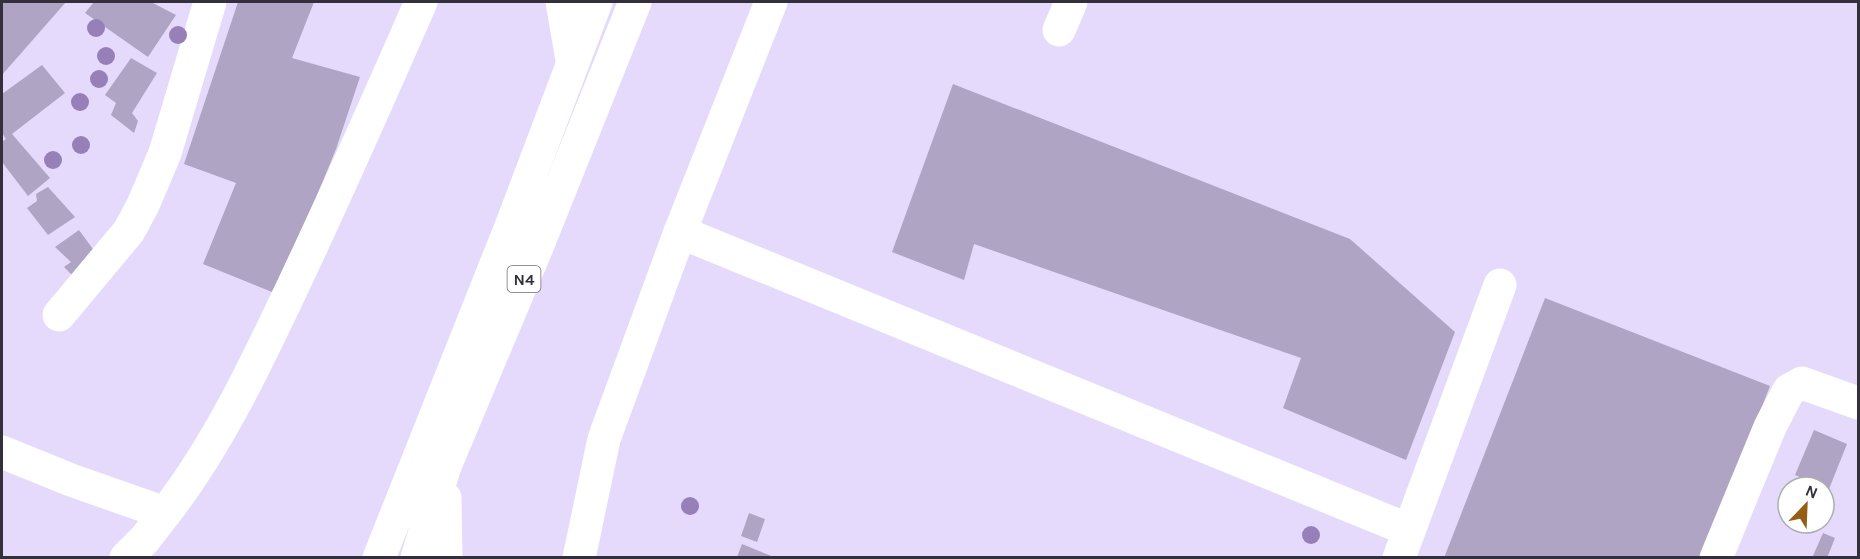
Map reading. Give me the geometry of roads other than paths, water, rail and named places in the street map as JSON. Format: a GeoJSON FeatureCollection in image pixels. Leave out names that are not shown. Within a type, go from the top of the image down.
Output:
{"type":"FeatureCollection","features":[{"type":"Feature","properties":{"kind":"main road"},"geometry":{"type":"LineString","coordinates":[[59,315],[129,231],[143,205],[165,153],[210,2]]}},
{"type":"Feature","properties":{"kind":"main road"},"geometry":{"type":"LineString","coordinates":[[126,558],[145,539],[174,501],[226,417],[265,346],[346,173],[421,2]]}},
{"type":"Feature","properties":{"kind":"main road"},"geometry":{"type":"LineString","coordinates":[[562,2],[573,65]]}},
{"type":"Feature","properties":{"kind":"main road","name":"N4"},"geometry":{"type":"LineString","coordinates":[[379,558],[596,2]]}},
{"type":"Feature","properties":{"kind":"main road","name":"N4"},"geometry":{"type":"LineString","coordinates":[[417,558],[445,466],[537,247],[634,2]]}},
{"type":"Feature","properties":{"kind":"main road"},"geometry":{"type":"LineString","coordinates":[[579,558],[604,439],[680,232],[771,2]]}},
{"type":"Feature","properties":{"kind":"main road"},"geometry":{"type":"LineString","coordinates":[[680,232],[1404,544],[1500,285]]}},
{"type":"Feature","properties":{"kind":"main road"},"geometry":{"type":"LineString","coordinates":[[1716,558],[1770,427],[1789,390],[1802,383],[1858,403]]}},
{"type":"Feature","properties":{"kind":"main road"},"geometry":{"type":"LineString","coordinates":[[2,452],[71,480],[174,501]]}},
{"type":"Feature","properties":{"kind":"main road"},"geometry":{"type":"LineString","coordinates":[[445,466],[446,558]]}}]}
